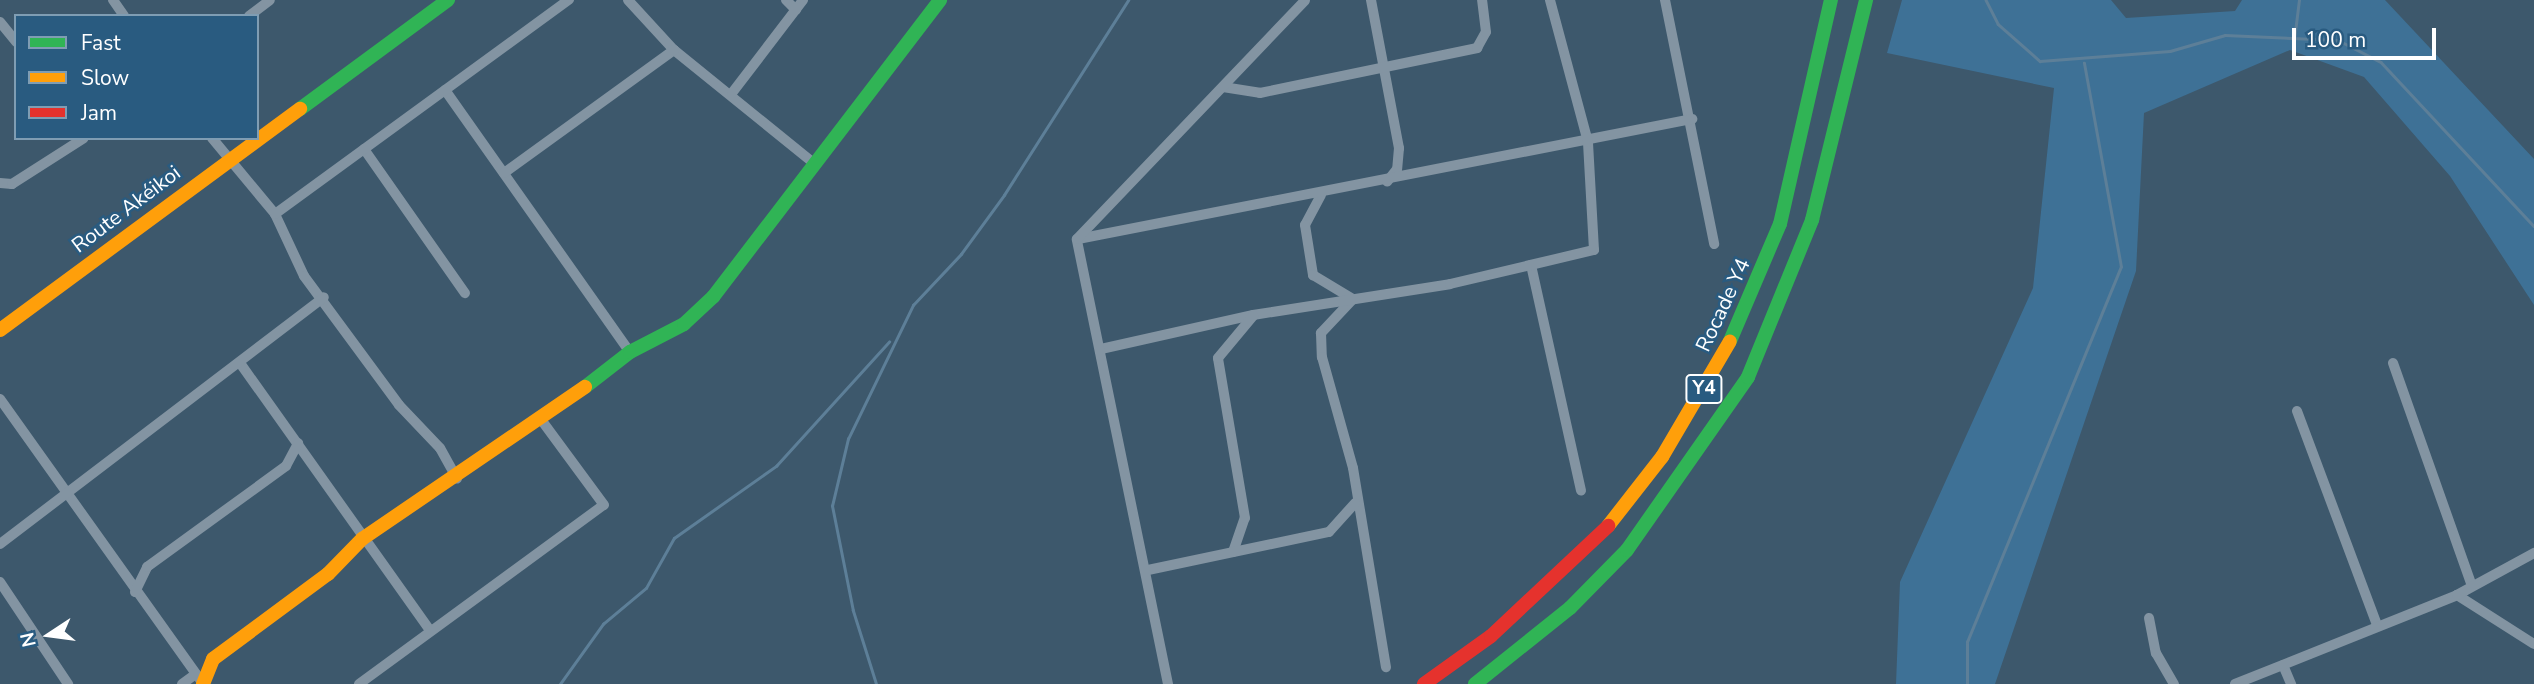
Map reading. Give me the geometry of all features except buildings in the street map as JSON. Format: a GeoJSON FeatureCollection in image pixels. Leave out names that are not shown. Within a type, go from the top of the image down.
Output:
{"type":"FeatureCollection","features":[{"type":"Feature","properties":{"kind":"main road","name":"Route Akéikoi"},"geometry":{"type":"LineString","coordinates":[[259,137],[448,0]]}},
{"type":"Feature","properties":{"kind":"main road"},"geometry":{"type":"LineString","coordinates":[[200,681],[213,659],[328,574],[362,539],[542,421],[630,352],[684,324],[713,297],[940,0]]}},
{"type":"Feature","properties":{"kind":"main road","name":"Rocade Y4"},"geometry":{"type":"LineString","coordinates":[[1424,684],[1491,636],[1600,536],[1662,457],[1722,360],[1780,224],[1832,0]]}},
{"type":"Feature","properties":{"kind":"main road","name":"Y4"},"geometry":{"type":"LineString","coordinates":[[1475,684],[1570,608],[1627,550],[1748,377],[1812,220],[1866,0]]}},
{"type":"Feature","properties":{"kind":"main road","name":"Route Akéikoi"},"geometry":{"type":"LineString","coordinates":[[0,330],[255,140]]}},
{"type":"Feature","properties":{"kind":"street"},"geometry":{"type":"LineString","coordinates":[[252,14],[270,0]]}},
{"type":"Feature","properties":{"kind":"street"},"geometry":{"type":"LineString","coordinates":[[275,214],[569,0]]}},
{"type":"Feature","properties":{"kind":"street"},"geometry":{"type":"LineString","coordinates":[[628,0],[674,50],[733,93],[815,164]]}},
{"type":"Feature","properties":{"kind":"street"},"geometry":{"type":"LineString","coordinates":[[786,0],[796,10]]}},
{"type":"Feature","properties":{"kind":"street"},"geometry":{"type":"LineString","coordinates":[[733,93],[803,0]]}},
{"type":"Feature","properties":{"kind":"street"},"geometry":{"type":"LineString","coordinates":[[1077,240],[1306,0]]}},
{"type":"Feature","properties":{"kind":"street"},"geometry":{"type":"LineString","coordinates":[[1371,0],[1400,159],[1387,182]]}},
{"type":"Feature","properties":{"kind":"street"},"geometry":{"type":"LineString","coordinates":[[1223,87],[1260,93],[1477,48],[1486,32],[1482,0]]}},
{"type":"Feature","properties":{"kind":"street"},"geometry":{"type":"LineString","coordinates":[[1101,349],[1253,315],[1353,299],[1531,265],[1594,250],[1588,142],[1550,0]]}},
{"type":"Feature","properties":{"kind":"street"},"geometry":{"type":"LineString","coordinates":[[1665,0],[1692,119],[1714,244]]}},
{"type":"Feature","properties":{"kind":"street"},"geometry":{"type":"LineString","coordinates":[[0,22],[14,40]]}},
{"type":"Feature","properties":{"kind":"street"},"geometry":{"type":"LineString","coordinates":[[504,173],[674,50]]}},
{"type":"Feature","properties":{"kind":"street"},"geometry":{"type":"LineString","coordinates":[[445,90],[630,352]]}},
{"type":"Feature","properties":{"kind":"street"},"geometry":{"type":"LineString","coordinates":[[1077,240],[1321,195],[1692,119]]}},
{"type":"Feature","properties":{"kind":"street"},"geometry":{"type":"LineString","coordinates":[[0,183],[12,184],[81,140]]}},
{"type":"Feature","properties":{"kind":"street"},"geometry":{"type":"LineString","coordinates":[[213,140],[227,160],[275,214],[304,276],[324,297],[399,405],[440,448],[457,479]]}},
{"type":"Feature","properties":{"kind":"street"},"geometry":{"type":"LineString","coordinates":[[364,149],[465,293]]}},
{"type":"Feature","properties":{"kind":"street"},"geometry":{"type":"LineString","coordinates":[[1321,195],[1305,225],[1312,275],[1353,299]]}},
{"type":"Feature","properties":{"kind":"street"},"geometry":{"type":"LineString","coordinates":[[1077,240],[1148,570],[1168,684]]}},
{"type":"Feature","properties":{"kind":"street"},"geometry":{"type":"LineString","coordinates":[[1531,265],[1581,491]]}},
{"type":"Feature","properties":{"kind":"street"},"geometry":{"type":"LineString","coordinates":[[0,544],[69,497],[324,297]]}},
{"type":"Feature","properties":{"kind":"street"},"geometry":{"type":"LineString","coordinates":[[1353,299],[1321,332],[1386,667]]}},
{"type":"Feature","properties":{"kind":"street"},"geometry":{"type":"LineString","coordinates":[[1233,552],[1245,518],[1218,358],[1253,315]]}},
{"type":"Feature","properties":{"kind":"street"},"geometry":{"type":"LineString","coordinates":[[240,363],[362,539],[430,630]]}},
{"type":"Feature","properties":{"kind":"street"},"geometry":{"type":"LineString","coordinates":[[2393,363],[2471,583]]}},
{"type":"Feature","properties":{"kind":"street"},"geometry":{"type":"LineString","coordinates":[[0,399],[200,681],[182,684]]}},
{"type":"Feature","properties":{"kind":"street"},"geometry":{"type":"LineString","coordinates":[[2297,411],[2377,625]]}},
{"type":"Feature","properties":{"kind":"street"},"geometry":{"type":"LineString","coordinates":[[359,684],[604,505],[542,421]]}},
{"type":"Feature","properties":{"kind":"street"},"geometry":{"type":"LineString","coordinates":[[135,592],[147,567],[286,466],[298,443]]}},
{"type":"Feature","properties":{"kind":"street"},"geometry":{"type":"LineString","coordinates":[[1148,570],[1329,532],[1355,503]]}},
{"type":"Feature","properties":{"kind":"street"},"geometry":{"type":"LineString","coordinates":[[2235,684],[2457,595],[2471,583],[2534,553]]}},
{"type":"Feature","properties":{"kind":"street"},"geometry":{"type":"LineString","coordinates":[[0,582],[68,684]]}},
{"type":"Feature","properties":{"kind":"street"},"geometry":{"type":"LineString","coordinates":[[2457,595],[2534,644]]}},
{"type":"Feature","properties":{"kind":"street"},"geometry":{"type":"LineString","coordinates":[[2149,618],[2156,653],[2174,684]]}},
{"type":"Feature","properties":{"kind":"street"},"geometry":{"type":"LineString","coordinates":[[2283,665],[2291,684]]}},
{"type":"Feature","properties":{"kind":"shaded area"},"geometry":{"type":"Polygon","coordinates":[[[1902,0],[2111,0],[2126,18],[2235,11],[2242,0],[2385,0],[2534,159],[2534,305],[2450,176],[2364,77],[2290,50],[2144,113],[2136,271],[1995,684],[1896,684],[1900,582],[2033,288],[2054,88],[1887,53],[1902,0]]]}},
{"type":"Feature","properties":{"kind":"waterway"},"geometry":{"type":"LineString","coordinates":[[876,684],[853,611],[832,506],[848,439],[913,305],[961,254],[1004,195],[1128,0]]}},
{"type":"Feature","properties":{"kind":"waterway"},"geometry":{"type":"LineString","coordinates":[[1986,0],[1998,24],[2040,61],[2170,51],[2225,35],[2338,40],[2381,62],[2534,226]]}},
{"type":"Feature","properties":{"kind":"waterway"},"geometry":{"type":"LineString","coordinates":[[2294,40],[2299,0]]}},
{"type":"Feature","properties":{"kind":"waterway"},"geometry":{"type":"LineString","coordinates":[[1967,684],[1967,642],[2121,267],[2084,63]]}},
{"type":"Feature","properties":{"kind":"waterway"},"geometry":{"type":"LineString","coordinates":[[560,684],[603,624],[646,588],[674,538],[776,466],[889,342]]}},
{"type":"Feature","properties":{"kind":"traffic: fast"},"geometry":{"type":"LineString","coordinates":[[300,109],[448,0]]}},
{"type":"Feature","properties":{"kind":"traffic: fast"},"geometry":{"type":"LineString","coordinates":[[585,387],[630,352],[684,324],[713,297],[940,0]]}},
{"type":"Feature","properties":{"kind":"traffic: fast"},"geometry":{"type":"LineString","coordinates":[[1730,341],[1780,224],[1831,0]]}},
{"type":"Feature","properties":{"kind":"traffic: fast"},"geometry":{"type":"LineString","coordinates":[[1475,684],[1570,608],[1627,550],[1748,377],[1812,220],[1866,0]]}},
{"type":"Feature","properties":{"kind":"traffic: slow"},"geometry":{"type":"LineString","coordinates":[[259,139],[300,109]]}},
{"type":"Feature","properties":{"kind":"traffic: slow"},"geometry":{"type":"LineString","coordinates":[[0,330],[258,140]]}},
{"type":"Feature","properties":{"kind":"traffic: slow"},"geometry":{"type":"LineString","coordinates":[[1608,526],[1662,457],[1730,341]]}},
{"type":"Feature","properties":{"kind":"traffic: slow"},"geometry":{"type":"LineString","coordinates":[[203,684],[213,659],[328,574],[362,539],[585,387]]}},
{"type":"Feature","properties":{"kind":"traffic: jam"},"geometry":{"type":"LineString","coordinates":[[1424,684],[1491,636],[1608,526]]}}]}
